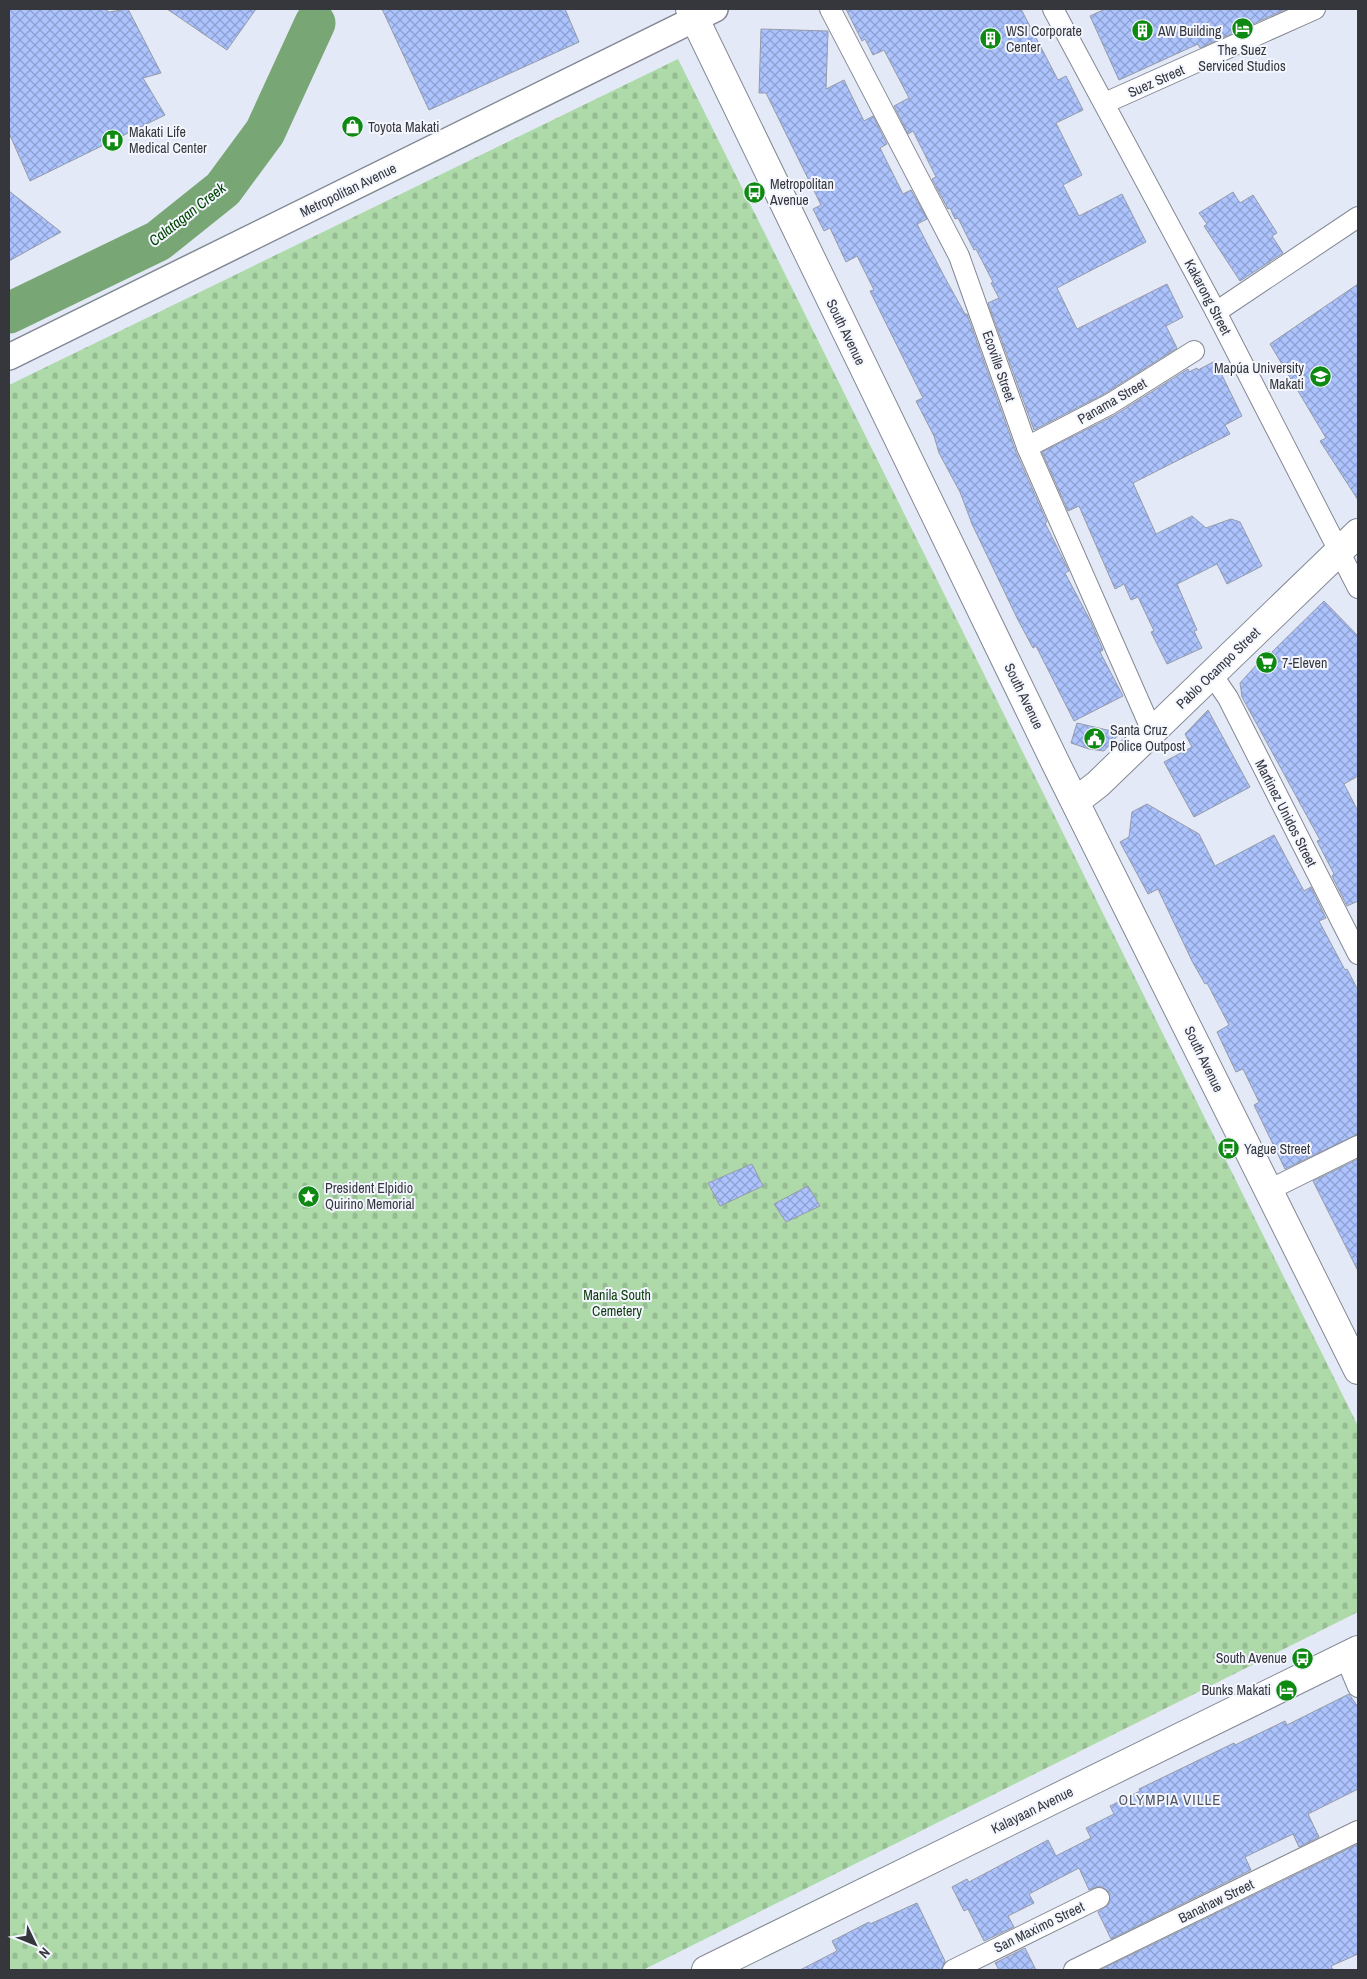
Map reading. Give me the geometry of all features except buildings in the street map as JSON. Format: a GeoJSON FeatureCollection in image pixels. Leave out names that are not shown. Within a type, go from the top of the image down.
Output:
{"type":"FeatureCollection","features":[{"type":"Feature","properties":{"kind":"main road","name":"South Avenue"},"geometry":{"type":"LineString","coordinates":[[700,12],[796,232],[1358,1370]]}},
{"type":"Feature","properties":{"kind":"main road","name":"Pablo Ocampo Street"},"geometry":{"type":"LineString","coordinates":[[1076,802],[1349,541]]}},
{"type":"Feature","properties":{"kind":"main road","name":"Kalayaan Avenue"},"geometry":{"type":"LineString","coordinates":[[706,1970],[1351,1653]]}},
{"type":"Feature","properties":{"kind":"street","name":"Ecoville Street"},"geometry":{"type":"LineString","coordinates":[[830,9],[959,256],[1027,447],[1152,731]]}},
{"type":"Feature","properties":{"kind":"street","name":"Kakarong Street"},"geometry":{"type":"LineString","coordinates":[[1053,9],[1216,312],[1349,541],[1358,588]]}},
{"type":"Feature","properties":{"kind":"street","name":"Suez Street"},"geometry":{"type":"LineString","coordinates":[[1105,103],[1315,9]]}},
{"type":"Feature","properties":{"kind":"street","name":"Metropolitan Avenue"},"geometry":{"type":"LineString","coordinates":[[9,357],[700,12]]}},
{"type":"Feature","properties":{"kind":"street"},"geometry":{"type":"LineString","coordinates":[[1216,312],[1358,217]]}},
{"type":"Feature","properties":{"kind":"street","name":"Panama Street"},"geometry":{"type":"LineString","coordinates":[[1027,447],[1110,404],[1194,352]]}},
{"type":"Feature","properties":{"kind":"street","name":"Martinez Unidos Street"},"geometry":{"type":"LineString","coordinates":[[1212,673],[1228,698],[1358,954]]}},
{"type":"Feature","properties":{"kind":"street"},"geometry":{"type":"LineString","coordinates":[[1269,1190],[1358,1146]]}},
{"type":"Feature","properties":{"kind":"street"},"geometry":{"type":"LineString","coordinates":[[1351,1653],[1358,1687]]}},
{"type":"Feature","properties":{"kind":"street","name":"Banahaw Street"},"geometry":{"type":"LineString","coordinates":[[1074,1970],[1358,1831]]}},
{"type":"Feature","properties":{"kind":"street","name":"San Maximo Street"},"geometry":{"type":"LineString","coordinates":[[953,1970],[1099,1898]]}},
{"type":"Feature","properties":{"kind":"green space","name":"Manila South Cemetery"},"geometry":{"type":"Polygon","coordinates":[[[678,59],[1358,1426],[1358,1612],[643,1970],[9,1970],[9,385],[678,59]]]}},
{"type":"Feature","properties":{"kind":"waterway","name":"Calatagan Creek"},"geometry":{"type":"LineString","coordinates":[[9,313],[158,241],[223,189],[265,132],[315,23]]}},
{"type":"Feature","properties":{"kind":"place","name":"The Suez Serviced Studios"},"geometry":{"type":"Point","coordinates":[1242,28]}},
{"type":"Feature","properties":{"kind":"place","name":"AW Building"},"geometry":{"type":"Point","coordinates":[1142,31]}},
{"type":"Feature","properties":{"kind":"place","name":"WSI Corporate Center"},"geometry":{"type":"Point","coordinates":[990,39]}},
{"type":"Feature","properties":{"kind":"place","name":"Toyota Makati"},"geometry":{"type":"Point","coordinates":[352,127]}},
{"type":"Feature","properties":{"kind":"place","name":"Makati Life Medical Center"},"geometry":{"type":"Point","coordinates":[113,140]}},
{"type":"Feature","properties":{"kind":"place","name":"Metropolitan Avenue"},"geometry":{"type":"Point","coordinates":[754,192]}},
{"type":"Feature","properties":{"kind":"place","name":"Mapúa University Makati"},"geometry":{"type":"Point","coordinates":[1320,376]}},
{"type":"Feature","properties":{"kind":"place","name":"7-Eleven"},"geometry":{"type":"Point","coordinates":[1266,663]}},
{"type":"Feature","properties":{"kind":"place","name":"Santa Cruz Police Outpost"},"geometry":{"type":"Point","coordinates":[1094,738]}},
{"type":"Feature","properties":{"kind":"place","name":"Yague Street"},"geometry":{"type":"Point","coordinates":[1228,1149]}},
{"type":"Feature","properties":{"kind":"place","name":"President Elpidio Quirino Memorial"},"geometry":{"type":"Point","coordinates":[309,1196]}},
{"type":"Feature","properties":{"kind":"place","name":"South Avenue"},"geometry":{"type":"Point","coordinates":[1303,1658]}},
{"type":"Feature","properties":{"kind":"place","name":"Bunks Makati"},"geometry":{"type":"Point","coordinates":[1287,1690]}},
{"type":"Feature","properties":{"kind":"district","name":"OLYMPIA VILLE"},"geometry":{"type":"Point","coordinates":[1170,1799]}}]}
